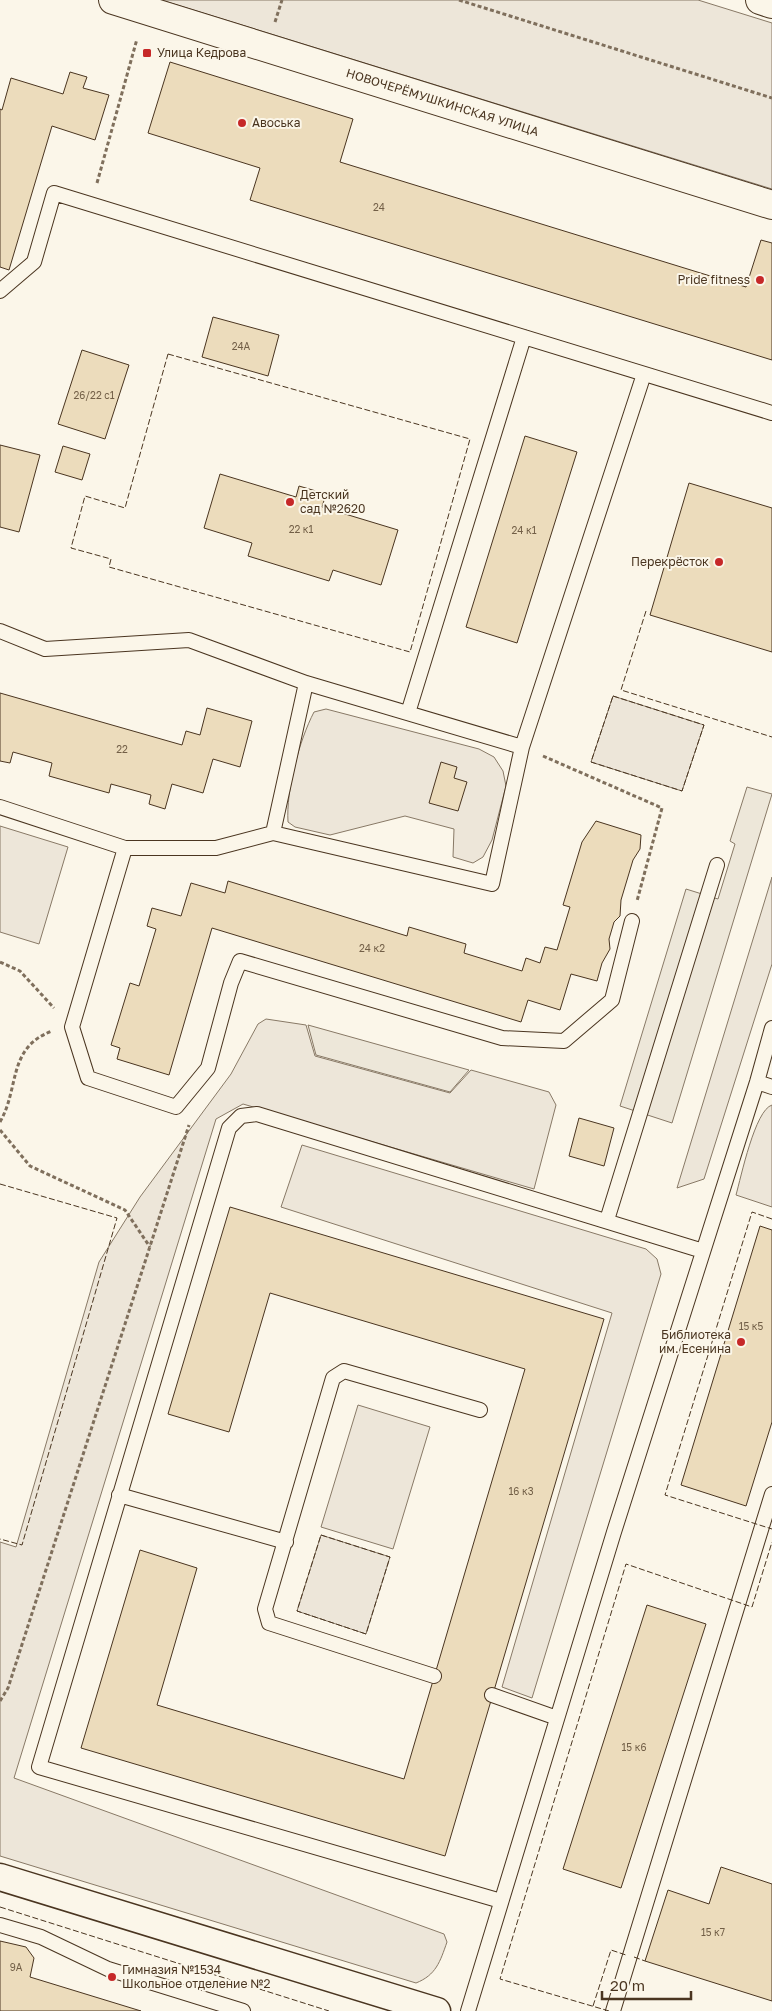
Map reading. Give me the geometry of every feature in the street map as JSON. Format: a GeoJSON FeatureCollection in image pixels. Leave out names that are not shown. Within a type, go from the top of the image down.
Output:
{"type":"FeatureCollection","features":[{"type":"Feature","properties":{"kind":"street","name":"НОВОЧЕРЁМУШКИНСКАЯ УЛИЦА"},"geometry":{"type":"LineString","coordinates":[[113,0],[772,205]]}},
{"type":"Feature","properties":{"kind":"street"},"geometry":{"type":"LineString","coordinates":[[760,0],[772,4]]}},
{"type":"Feature","properties":{"kind":"street"},"geometry":{"type":"LineString","coordinates":[[0,1877],[437,2011]]}},
{"type":"Feature","properties":{"kind":"lane"},"geometry":{"type":"LineString","coordinates":[[0,291],[34,262],[54,193],[772,413]]}},
{"type":"Feature","properties":{"kind":"lane"},"geometry":{"type":"LineString","coordinates":[[408,713],[524,337]]}},
{"type":"Feature","properties":{"kind":"lane"},"geometry":{"type":"LineString","coordinates":[[0,807],[124,848],[216,848],[273,833],[492,884],[522,747],[644,374]]}},
{"type":"Feature","properties":{"kind":"lane"},"geometry":{"type":"LineString","coordinates":[[0,630],[45,649],[189,640],[306,683],[522,747]]}},
{"type":"Feature","properties":{"kind":"lane"},"geometry":{"type":"LineString","coordinates":[[273,833],[306,683]]}},
{"type":"Feature","properties":{"kind":"lane"},"geometry":{"type":"LineString","coordinates":[[124,848],[72,1026],[88,1078],[176,1107],[208,1068],[231,983],[240,961],[502,1038],[564,1041],[612,1000],[632,921]]}},
{"type":"Feature","properties":{"kind":"lane"},"geometry":{"type":"LineString","coordinates":[[607,1220],[716,865]]}},
{"type":"Feature","properties":{"kind":"lane"},"geometry":{"type":"LineString","coordinates":[[468,2011],[557,1718],[757,1082],[772,1028]]}},
{"type":"Feature","properties":{"kind":"lane"},"geometry":{"type":"LineString","coordinates":[[757,1082],[772,1087]]}},
{"type":"Feature","properties":{"kind":"lane"},"geometry":{"type":"LineString","coordinates":[[501,1902],[39,1768],[229,1128],[241,1116],[257,1114],[703,1251]]}},
{"type":"Feature","properties":{"kind":"lane"},"geometry":{"type":"LineString","coordinates":[[434,1676],[269,1623],[264,1609],[286,1542],[333,1378],[344,1371],[480,1410]]}},
{"type":"Feature","properties":{"kind":"lane"},"geometry":{"type":"LineString","coordinates":[[613,2011],[772,1494]]}},
{"type":"Feature","properties":{"kind":"lane"},"geometry":{"type":"LineString","coordinates":[[119,1495],[286,1542]]}},
{"type":"Feature","properties":{"kind":"lane"},"geometry":{"type":"LineString","coordinates":[[492,1695],[557,1718]]}},
{"type":"Feature","properties":{"kind":"lane"},"geometry":{"type":"LineString","coordinates":[[0,1925],[41,1937],[108,1969],[243,2011]]}},
{"type":"Feature","properties":{"kind":"path"},"geometry":{"type":"LineString","coordinates":[[459,0],[772,98]]}},
{"type":"Feature","properties":{"kind":"path"},"geometry":{"type":"LineString","coordinates":[[91,204],[137,39]]}},
{"type":"Feature","properties":{"kind":"path"},"geometry":{"type":"LineString","coordinates":[[522,747],[662,808],[632,921]]}},
{"type":"Feature","properties":{"kind":"path"},"geometry":{"type":"LineString","coordinates":[[0,962],[20,971],[72,1026],[50,1032],[30,1043],[20,1058],[5,1112],[0,1122]]}},
{"type":"Feature","properties":{"kind":"path"},"geometry":{"type":"LineString","coordinates":[[0,1702],[8,1688],[192,1115]]}},
{"type":"Feature","properties":{"kind":"path"},"geometry":{"type":"LineString","coordinates":[[0,1130],[30,1166],[125,1210],[150,1247]]}},
{"type":"Feature","properties":{"kind":"shaded area"},"geometry":{"type":"Polygon","coordinates":[[[161,0],[698,0],[772,23],[772,189],[161,0]]]}},
{"type":"Feature","properties":{"kind":"shaded area"},"geometry":{"type":"Polygon","coordinates":[[[613,696],[704,725],[682,791],[591,762],[613,696]]]}},
{"type":"Feature","properties":{"kind":"shaded area"},"geometry":{"type":"Polygon","coordinates":[[[326,709],[479,749],[494,757],[503,771],[506,786],[492,840],[483,857],[473,863],[453,857],[454,829],[405,816],[330,835],[295,827],[288,822],[291,781],[303,737],[314,712],[326,709]]]}},
{"type":"Feature","properties":{"kind":"shaded area"},"geometry":{"type":"Polygon","coordinates":[[[747,787],[772,794],[672,1123],[620,1106],[686,889],[718,899],[735,844],[730,841],[747,787]]]}},
{"type":"Feature","properties":{"kind":"shaded area"},"geometry":{"type":"Polygon","coordinates":[[[0,826],[68,847],[39,944],[0,932],[0,826]]]}},
{"type":"Feature","properties":{"kind":"shaded area"},"geometry":{"type":"Polygon","coordinates":[[[772,877],[772,964],[704,1179],[677,1188],[772,877]]]}},
{"type":"Feature","properties":{"kind":"shaded area"},"geometry":{"type":"Polygon","coordinates":[[[266,1019],[306,1025],[315,1056],[450,1093],[471,1070],[549,1092],[556,1105],[534,1189],[243,1104],[216,1119],[14,1778],[444,1934],[447,1942],[436,1967],[423,1980],[416,1983],[0,1856],[0,1542],[16,1547],[99,1262],[140,1197],[231,1074],[258,1024],[266,1019]]]}},
{"type":"Feature","properties":{"kind":"shaded area"},"geometry":{"type":"Polygon","coordinates":[[[308,1025],[469,1070],[450,1092],[316,1055],[308,1025]]]}},
{"type":"Feature","properties":{"kind":"shaded area"},"geometry":{"type":"Polygon","coordinates":[[[772,1105],[772,1207],[736,1195],[754,1131],[766,1110],[772,1105]]]}},
{"type":"Feature","properties":{"kind":"shaded area"},"geometry":{"type":"Polygon","coordinates":[[[302,1145],[646,1249],[657,1259],[661,1274],[532,1698],[502,1687],[612,1313],[281,1207],[302,1145]]]}},
{"type":"Feature","properties":{"kind":"shaded area"},"geometry":{"type":"Polygon","coordinates":[[[358,1405],[430,1427],[393,1549],[321,1527],[358,1405]]]}},
{"type":"Feature","properties":{"kind":"shaded area"},"geometry":{"type":"Polygon","coordinates":[[[321,1535],[390,1557],[366,1634],[297,1611],[321,1535]]]}},
{"type":"Feature","properties":{"kind":"building"},"geometry":{"type":"Polygon","coordinates":[[[170,62],[353,119],[340,162],[746,287],[761,240],[772,243],[772,360],[250,200],[260,168],[148,133],[170,62]]]}},
{"type":"Feature","properties":{"kind":"building"},"geometry":{"type":"Polygon","coordinates":[[[70,72],[87,77],[83,88],[109,95],[95,140],[52,126],[9,270],[0,267],[0,109],[2,110],[11,78],[63,94],[70,72]]]}},
{"type":"Feature","properties":{"kind":"building"},"geometry":{"type":"Polygon","coordinates":[[[213,317],[279,335],[268,376],[202,357],[213,317]]]}},
{"type":"Feature","properties":{"kind":"building"},"geometry":{"type":"Polygon","coordinates":[[[82,350],[129,365],[105,439],[58,424],[82,350]]]}},
{"type":"Feature","properties":{"kind":"building"},"geometry":{"type":"Polygon","coordinates":[[[525,436],[577,452],[517,643],[466,627],[525,436]]]}},
{"type":"Feature","properties":{"kind":"building"},"geometry":{"type":"Polygon","coordinates":[[[0,445],[40,455],[19,532],[0,527],[0,445]]]}},
{"type":"Feature","properties":{"kind":"building"},"geometry":{"type":"Polygon","coordinates":[[[63,446],[90,454],[82,480],[55,472],[63,446]]]}},
{"type":"Feature","properties":{"kind":"building"},"geometry":{"type":"Polygon","coordinates":[[[220,474],[296,497],[299,486],[326,494],[322,507],[398,530],[381,585],[333,570],[329,581],[248,556],[252,543],[204,528],[220,474]]]}},
{"type":"Feature","properties":{"kind":"building","name":"Перекрёсток"},"geometry":{"type":"Polygon","coordinates":[[[689,483],[772,508],[772,652],[650,615],[689,483]]]}},
{"type":"Feature","properties":{"kind":"building"},"geometry":{"type":"Polygon","coordinates":[[[0,693],[182,745],[186,731],[200,735],[207,708],[252,721],[240,767],[213,759],[203,793],[172,784],[165,809],[149,804],[151,795],[111,784],[109,793],[49,776],[52,763],[13,752],[10,763],[0,761],[0,693]]]}},
{"type":"Feature","properties":{"kind":"building"},"geometry":{"type":"Polygon","coordinates":[[[441,762],[457,767],[454,778],[467,782],[458,811],[429,803],[441,762]]]}},
{"type":"Feature","properties":{"kind":"building"},"geometry":{"type":"Polygon","coordinates":[[[596,821],[641,835],[640,849],[633,860],[621,900],[620,916],[614,922],[609,939],[610,949],[602,963],[597,981],[571,974],[560,1010],[528,1000],[521,1022],[212,928],[169,1075],[117,1059],[120,1048],[111,1045],[130,983],[139,986],[156,929],[147,926],[152,908],[181,916],[191,883],[225,893],[228,881],[407,936],[409,927],[466,944],[464,953],[522,971],[526,958],[540,963],[545,947],[557,950],[570,907],[563,905],[582,842],[596,821]]]}},
{"type":"Feature","properties":{"kind":"building"},"geometry":{"type":"Polygon","coordinates":[[[579,1118],[614,1128],[604,1166],[569,1156],[579,1118]]]}},
{"type":"Feature","properties":{"kind":"building"},"geometry":{"type":"Polygon","coordinates":[[[230,1207],[604,1319],[445,1856],[81,1748],[140,1550],[197,1568],[157,1705],[404,1779],[525,1369],[270,1293],[229,1432],[168,1414],[230,1207]]]}},
{"type":"Feature","properties":{"kind":"building"},"geometry":{"type":"Polygon","coordinates":[[[760,1226],[772,1230],[772,1422],[746,1506],[681,1485],[760,1226]]]}},
{"type":"Feature","properties":{"kind":"building"},"geometry":{"type":"Polygon","coordinates":[[[647,1605],[706,1624],[621,1888],[563,1869],[647,1605]]]}},
{"type":"Feature","properties":{"kind":"building"},"geometry":{"type":"Polygon","coordinates":[[[721,1867],[772,1884],[772,2001],[645,1961],[668,1890],[709,1904],[721,1867]]]}},
{"type":"Feature","properties":{"kind":"building"},"geometry":{"type":"Polygon","coordinates":[[[0,1941],[26,1947],[34,1958],[30,1977],[141,2011],[0,2011],[0,1941]]]}},
{"type":"Feature","properties":{"kind":"fence"},"geometry":{"type":"LineString","coordinates":[[168,354],[470,439],[410,652],[109,567],[111,559],[71,548],[85,496],[125,508],[168,354]]}},
{"type":"Feature","properties":{"kind":"fence"},"geometry":{"type":"LineString","coordinates":[[646,611],[621,690],[772,737]]}},
{"type":"Feature","properties":{"kind":"fence"},"geometry":{"type":"LineString","coordinates":[[613,696],[704,725],[682,791],[591,762],[613,696]]}},
{"type":"Feature","properties":{"kind":"fence"},"geometry":{"type":"LineString","coordinates":[[0,1184],[117,1218],[22,1545],[0,1539]]}},
{"type":"Feature","properties":{"kind":"fence"},"geometry":{"type":"LineString","coordinates":[[772,1219],[752,1212],[665,1495],[772,1529]]}},
{"type":"Feature","properties":{"kind":"fence"},"geometry":{"type":"LineString","coordinates":[[321,1535],[390,1557],[366,1634],[297,1611],[321,1535]]}},
{"type":"Feature","properties":{"kind":"fence"},"geometry":{"type":"LineString","coordinates":[[609,2011],[500,1979],[626,1564],[752,1607],[772,1542]]}},
{"type":"Feature","properties":{"kind":"fence"},"geometry":{"type":"LineString","coordinates":[[0,1907],[329,2011]]}},
{"type":"Feature","properties":{"kind":"fence"},"geometry":{"type":"LineString","coordinates":[[593,2006],[611,1950],[626,1955]]}},
{"type":"Feature","properties":{"kind":"fence"},"geometry":{"type":"LineString","coordinates":[[634,1957],[645,1961]]}},
{"type":"Feature","properties":{"kind":"place","name":"Улица Кедрова"},"geometry":{"type":"Point","coordinates":[147,53]}},
{"type":"Feature","properties":{"kind":"place","name":"Авоська"},"geometry":{"type":"Point","coordinates":[242,123]}},
{"type":"Feature","properties":{"kind":"place","name":"Pride fitness"},"geometry":{"type":"Point","coordinates":[760,280]}},
{"type":"Feature","properties":{"kind":"place","name":"Детский сад №2620"},"geometry":{"type":"Point","coordinates":[290,502]}},
{"type":"Feature","properties":{"kind":"place","name":"Перекрёсток"},"geometry":{"type":"Point","coordinates":[719,562]}},
{"type":"Feature","properties":{"kind":"place","name":"Библиотека им. Есенина"},"geometry":{"type":"Point","coordinates":[741,1342]}},
{"type":"Feature","properties":{"kind":"place","name":"Гимназия №1534 Школьное отделение №2"},"geometry":{"type":"Point","coordinates":[112,1977]}}]}
